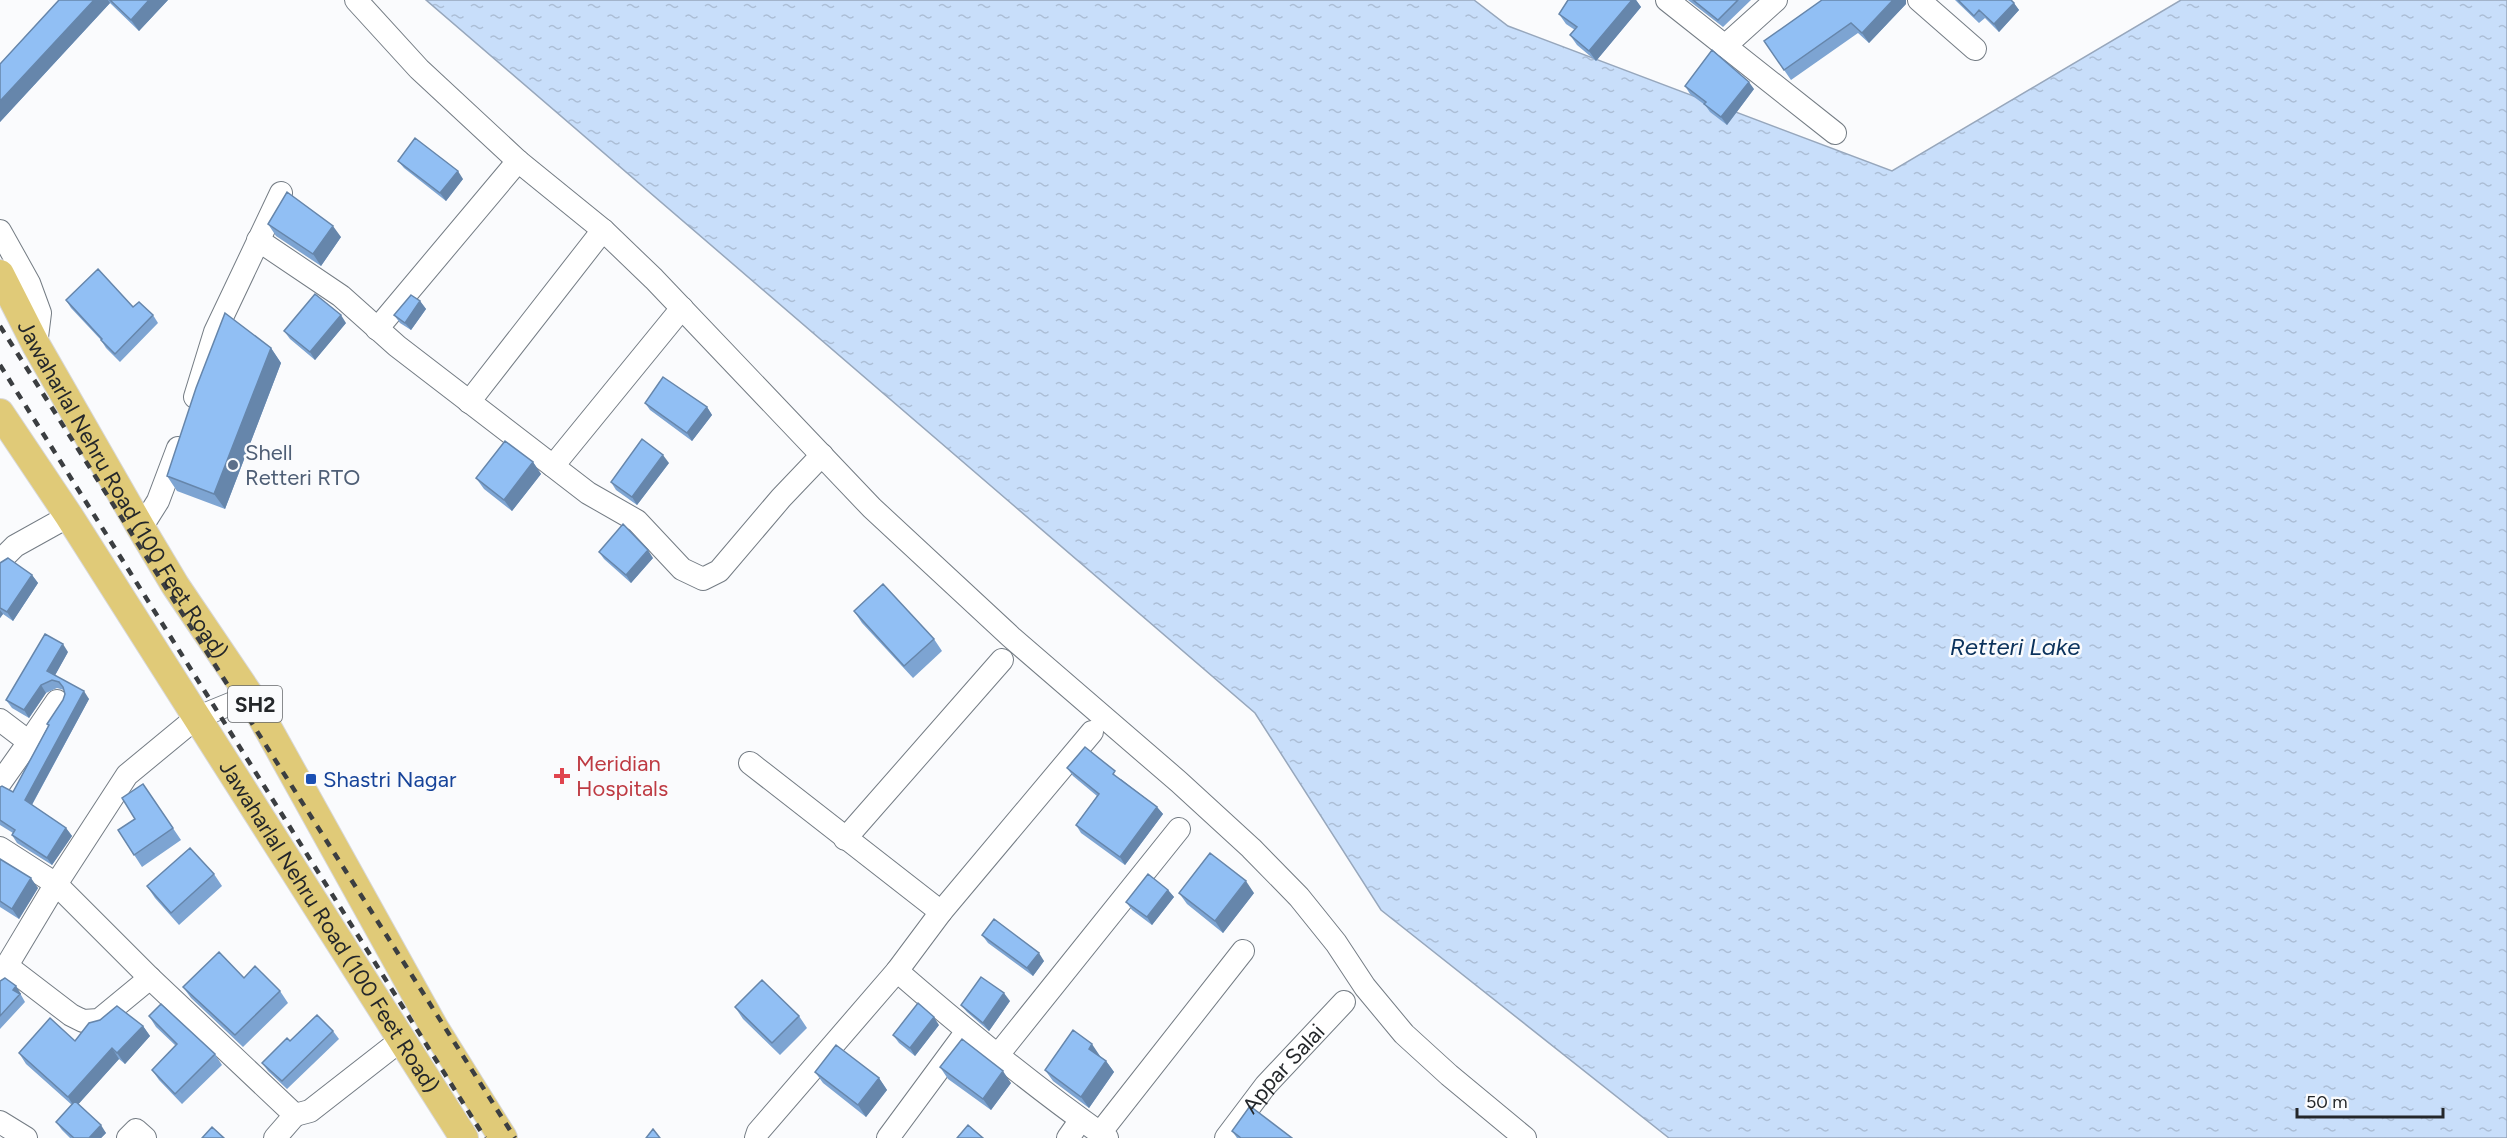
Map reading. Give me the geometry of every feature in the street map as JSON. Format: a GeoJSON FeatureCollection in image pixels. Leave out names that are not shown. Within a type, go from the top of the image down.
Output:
{"type":"FeatureCollection","features":[{"type":"Feature","properties":{"kind":"main road","name":"Jawaharlal Nehru Road (100 Feet Road)"},"geometry":{"type":"LineString","coordinates":[[4,285],[141,528],[175,585],[250,696],[435,1029],[504,1138]]}},
{"type":"Feature","properties":{"kind":"main road","name":"Jawaharlal Nehru Road (100 Feet Road)"},"geometry":{"type":"LineString","coordinates":[[0,413],[69,516],[464,1138]]}},
{"type":"Feature","properties":{"kind":"street"},"geometry":{"type":"LineString","coordinates":[[356,0],[419,69],[518,161],[603,230],[682,308],[872,508],[1011,638],[1179,782],[1251,848],[1299,897],[1336,943],[1365,987],[1404,1034],[1525,1138]]}},
{"type":"Feature","properties":{"kind":"street"},"geometry":{"type":"LineString","coordinates":[[1666,0],[1835,133]]}},
{"type":"Feature","properties":{"kind":"street"},"geometry":{"type":"LineString","coordinates":[[1725,46],[1776,0]]}},
{"type":"Feature","properties":{"kind":"street"},"geometry":{"type":"LineString","coordinates":[[1919,0],[1975,50]]}},
{"type":"Feature","properties":{"kind":"street"},"geometry":{"type":"LineString","coordinates":[[377,329],[518,161]]}},
{"type":"Feature","properties":{"kind":"street"},"geometry":{"type":"LineString","coordinates":[[141,528],[158,501],[171,472],[215,332],[280,193]]}},
{"type":"Feature","properties":{"kind":"street"},"geometry":{"type":"LineString","coordinates":[[469,402],[603,230]]}},
{"type":"Feature","properties":{"kind":"street"},"geometry":{"type":"LineString","coordinates":[[0,231],[28,283],[40,313],[36,345]]}},
{"type":"Feature","properties":{"kind":"street"},"geometry":{"type":"LineString","coordinates":[[258,240],[341,296],[377,329],[588,493],[636,521],[682,569],[703,579],[719,571],[781,498],[822,455]]}},
{"type":"Feature","properties":{"kind":"street"},"geometry":{"type":"LineString","coordinates":[[553,466],[682,308]]}},
{"type":"Feature","properties":{"kind":"street"},"geometry":{"type":"LineString","coordinates":[[0,561],[15,546],[69,516]]}},
{"type":"Feature","properties":{"kind":"street"},"geometry":{"type":"LineString","coordinates":[[845,839],[1002,660]]}},
{"type":"Feature","properties":{"kind":"street"},"geometry":{"type":"LineString","coordinates":[[150,978],[99,1020],[91,1022],[71,1015],[2,973],[127,775],[196,718],[250,696]]}},
{"type":"Feature","properties":{"kind":"street"},"geometry":{"type":"LineString","coordinates":[[0,783],[57,701]]}},
{"type":"Feature","properties":{"kind":"street"},"geometry":{"type":"LineString","coordinates":[[0,720],[29,742]]}},
{"type":"Feature","properties":{"kind":"street"},"geometry":{"type":"LineString","coordinates":[[756,1138],[758,1132],[897,970],[941,912],[1092,732]]}},
{"type":"Feature","properties":{"kind":"street"},"geometry":{"type":"LineString","coordinates":[[750,763],[941,912]]}},
{"type":"Feature","properties":{"kind":"street"},"geometry":{"type":"LineString","coordinates":[[997,1056],[1179,829]]}},
{"type":"Feature","properties":{"kind":"street"},"geometry":{"type":"LineString","coordinates":[[0,848],[56,885],[150,978],[295,1115]]}},
{"type":"Feature","properties":{"kind":"street"},"geometry":{"type":"LineString","coordinates":[[897,970],[997,1056],[1074,1130],[1103,1136],[1243,951]]}},
{"type":"Feature","properties":{"kind":"street","name":"Appar Salai"},"geometry":{"type":"LineString","coordinates":[[1226,1138],[1266,1085],[1344,1002]]}},
{"type":"Feature","properties":{"kind":"street"},"geometry":{"type":"LineString","coordinates":[[888,1138],[967,1031]]}},
{"type":"Feature","properties":{"kind":"street"},"geometry":{"type":"LineString","coordinates":[[275,1138],[295,1115],[310,1111],[401,1040]]}},
{"type":"Feature","properties":{"kind":"street"},"geometry":{"type":"LineString","coordinates":[[0,1122],[26,1138]]}},
{"type":"Feature","properties":{"kind":"street"},"geometry":{"type":"LineString","coordinates":[[128,1138],[136,1130],[145,1138]]}},
{"type":"Feature","properties":{"kind":"water","name":"Retteri Lake"},"geometry":{"type":"Polygon","coordinates":[[[426,0],[1474,0],[1508,26],[1892,171],[2181,0],[2507,0],[2507,1138],[1669,1138],[1381,910],[1255,713],[426,0]]]}},
{"type":"Feature","properties":{"kind":"building"},"geometry":{"type":"Polygon","coordinates":[[[59,0],[94,0],[0,101],[0,64],[59,0]]]}},
{"type":"Feature","properties":{"kind":"building"},"geometry":{"type":"Polygon","coordinates":[[[110,0],[149,0],[131,20],[110,0]]]}},
{"type":"Feature","properties":{"kind":"building"},"geometry":{"type":"Polygon","coordinates":[[[1568,0],[1632,0],[1589,51],[1570,35],[1577,27],[1559,14],[1568,0]]]}},
{"type":"Feature","properties":{"kind":"building"},"geometry":{"type":"Polygon","coordinates":[[[1693,0],[1738,0],[1718,20],[1693,0]]]}},
{"type":"Feature","properties":{"kind":"building"},"geometry":{"type":"Polygon","coordinates":[[[1822,0],[1893,0],[1862,33],[1851,23],[1784,70],[1764,41],[1822,0]]]}},
{"type":"Feature","properties":{"kind":"building"},"geometry":{"type":"Polygon","coordinates":[[[1958,0],[2011,0],[2014,3],[1994,24],[1979,10],[1974,16],[1958,0]]]}},
{"type":"Feature","properties":{"kind":"building"},"geometry":{"type":"Polygon","coordinates":[[[1712,50],[1749,82],[1721,117],[1685,86],[1712,50]]]}},
{"type":"Feature","properties":{"kind":"building"},"geometry":{"type":"Polygon","coordinates":[[[415,138],[458,171],[440,193],[398,161],[415,138]]]}},
{"type":"Feature","properties":{"kind":"building"},"geometry":{"type":"Polygon","coordinates":[[[287,192],[333,226],[313,254],[268,224],[287,192]]]}},
{"type":"Feature","properties":{"kind":"building"},"geometry":{"type":"Polygon","coordinates":[[[98,269],[133,307],[139,302],[153,315],[115,354],[66,300],[98,269]]]}},
{"type":"Feature","properties":{"kind":"building"},"geometry":{"type":"Polygon","coordinates":[[[315,294],[341,315],[310,352],[284,331],[315,294]]]}},
{"type":"Feature","properties":{"kind":"building"},"geometry":{"type":"Polygon","coordinates":[[[411,295],[420,301],[405,323],[394,315],[411,295]]]}},
{"type":"Feature","properties":{"kind":"building"},"geometry":{"type":"Polygon","coordinates":[[[225,313],[271,348],[214,494],[167,476],[196,388],[225,313]]]}},
{"type":"Feature","properties":{"kind":"building"},"geometry":{"type":"Polygon","coordinates":[[[663,377],[707,407],[687,433],[645,403],[663,377]]]}},
{"type":"Feature","properties":{"kind":"building"},"geometry":{"type":"Polygon","coordinates":[[[642,439],[663,455],[632,497],[611,482],[642,439]]]}},
{"type":"Feature","properties":{"kind":"building"},"geometry":{"type":"Polygon","coordinates":[[[505,441],[533,462],[504,500],[476,478],[505,441]]]}},
{"type":"Feature","properties":{"kind":"building"},"geometry":{"type":"Polygon","coordinates":[[[623,524],[648,550],[626,575],[599,552],[623,524]]]}},
{"type":"Feature","properties":{"kind":"building"},"geometry":{"type":"Polygon","coordinates":[[[8,558],[32,575],[7,612],[0,608],[0,563],[8,558]]]}},
{"type":"Feature","properties":{"kind":"building"},"geometry":{"type":"Polygon","coordinates":[[[883,584],[934,639],[904,666],[854,611],[883,584]]]}},
{"type":"Feature","properties":{"kind":"building"},"geometry":{"type":"Polygon","coordinates":[[[45,634],[63,644],[47,671],[84,691],[25,800],[66,828],[47,858],[12,835],[15,830],[0,820],[0,787],[13,792],[49,725],[47,724],[65,694],[59,682],[52,680],[41,685],[24,710],[6,700],[45,634]]]}},
{"type":"Feature","properties":{"kind":"building"},"geometry":{"type":"Polygon","coordinates":[[[1085,747],[1115,771],[1113,774],[1157,807],[1120,857],[1076,825],[1099,794],[1067,768],[1085,747]]]}},
{"type":"Feature","properties":{"kind":"building"},"geometry":{"type":"Polygon","coordinates":[[[143,784],[173,828],[134,855],[118,830],[135,819],[122,798],[143,784]]]}},
{"type":"Feature","properties":{"kind":"building"},"geometry":{"type":"Polygon","coordinates":[[[190,848],[214,874],[171,913],[147,886],[190,848]]]}},
{"type":"Feature","properties":{"kind":"building"},"geometry":{"type":"Polygon","coordinates":[[[1210,853],[1246,881],[1215,921],[1179,893],[1210,853]]]}},
{"type":"Feature","properties":{"kind":"building"},"geometry":{"type":"Polygon","coordinates":[[[0,859],[31,878],[12,909],[0,901],[0,859]]]}},
{"type":"Feature","properties":{"kind":"building"},"geometry":{"type":"Polygon","coordinates":[[[1148,874],[1168,890],[1147,917],[1126,902],[1148,874]]]}},
{"type":"Feature","properties":{"kind":"building"},"geometry":{"type":"Polygon","coordinates":[[[994,919],[1039,953],[1027,968],[982,935],[994,919]]]}},
{"type":"Feature","properties":{"kind":"building"},"geometry":{"type":"Polygon","coordinates":[[[219,952],[244,978],[255,966],[280,991],[235,1035],[183,987],[219,952]]]}},
{"type":"Feature","properties":{"kind":"building"},"geometry":{"type":"Polygon","coordinates":[[[981,977],[1004,993],[983,1023],[961,1005],[981,977]]]}},
{"type":"Feature","properties":{"kind":"building"},"geometry":{"type":"Polygon","coordinates":[[[5,978],[16,986],[13,990],[20,994],[0,1016],[0,981],[5,978]]]}},
{"type":"Feature","properties":{"kind":"building"},"geometry":{"type":"Polygon","coordinates":[[[762,980],[799,1016],[772,1043],[735,1007],[762,980]]]}},
{"type":"Feature","properties":{"kind":"building"},"geometry":{"type":"Polygon","coordinates":[[[918,1003],[934,1017],[910,1048],[893,1035],[918,1003]]]}},
{"type":"Feature","properties":{"kind":"building"},"geometry":{"type":"Polygon","coordinates":[[[161,1004],[215,1054],[175,1094],[152,1070],[177,1044],[149,1016],[161,1004]]]}},
{"type":"Feature","properties":{"kind":"building"},"geometry":{"type":"Polygon","coordinates":[[[117,1006],[143,1026],[117,1053],[112,1048],[68,1097],[19,1053],[50,1018],[75,1041],[89,1023],[100,1020],[117,1006]]]}},
{"type":"Feature","properties":{"kind":"building"},"geometry":{"type":"Polygon","coordinates":[[[317,1015],[333,1031],[282,1081],[262,1063],[287,1038],[290,1041],[317,1015]]]}},
{"type":"Feature","properties":{"kind":"building"},"geometry":{"type":"Polygon","coordinates":[[[1073,1030],[1092,1044],[1089,1049],[1106,1061],[1081,1097],[1045,1070],[1073,1030]]]}},
{"type":"Feature","properties":{"kind":"building"},"geometry":{"type":"Polygon","coordinates":[[[962,1039],[1003,1071],[983,1099],[940,1067],[962,1039]]]}},
{"type":"Feature","properties":{"kind":"building"},"geometry":{"type":"Polygon","coordinates":[[[836,1045],[879,1078],[858,1105],[815,1072],[836,1045]]]}},
{"type":"Feature","properties":{"kind":"building"},"geometry":{"type":"Polygon","coordinates":[[[75,1101],[101,1125],[89,1138],[74,1138],[56,1122],[75,1101]]]}},
{"type":"Feature","properties":{"kind":"building"},"geometry":{"type":"Polygon","coordinates":[[[1250,1106],[1292,1138],[1241,1138],[1232,1131],[1250,1106]]]}},
{"type":"Feature","properties":{"kind":"building"},"geometry":{"type":"Polygon","coordinates":[[[968,1125],[983,1138],[957,1138],[968,1125]]]}},
{"type":"Feature","properties":{"kind":"building"},"geometry":{"type":"Polygon","coordinates":[[[212,1127],[224,1138],[202,1138],[212,1127]]]}},
{"type":"Feature","properties":{"kind":"building"},"geometry":{"type":"Polygon","coordinates":[[[653,1129],[660,1138],[646,1138],[653,1129]]]}},
{"type":"Feature","properties":{"kind":"railway"},"geometry":{"type":"LineString","coordinates":[[0,326],[515,1138]]}},
{"type":"Feature","properties":{"kind":"railway"},"geometry":{"type":"LineString","coordinates":[[0,365],[485,1138]]}},
{"type":"Feature","properties":{"kind":"place","name":"Shell Retteri RTO"},"geometry":{"type":"Point","coordinates":[233,465]}},
{"type":"Feature","properties":{"kind":"place","name":"Meridian Hospitals"},"geometry":{"type":"Point","coordinates":[562,776]}},
{"type":"Feature","properties":{"kind":"place","name":"Shastri Nagar"},"geometry":{"type":"Point","coordinates":[311,779]}}]}
